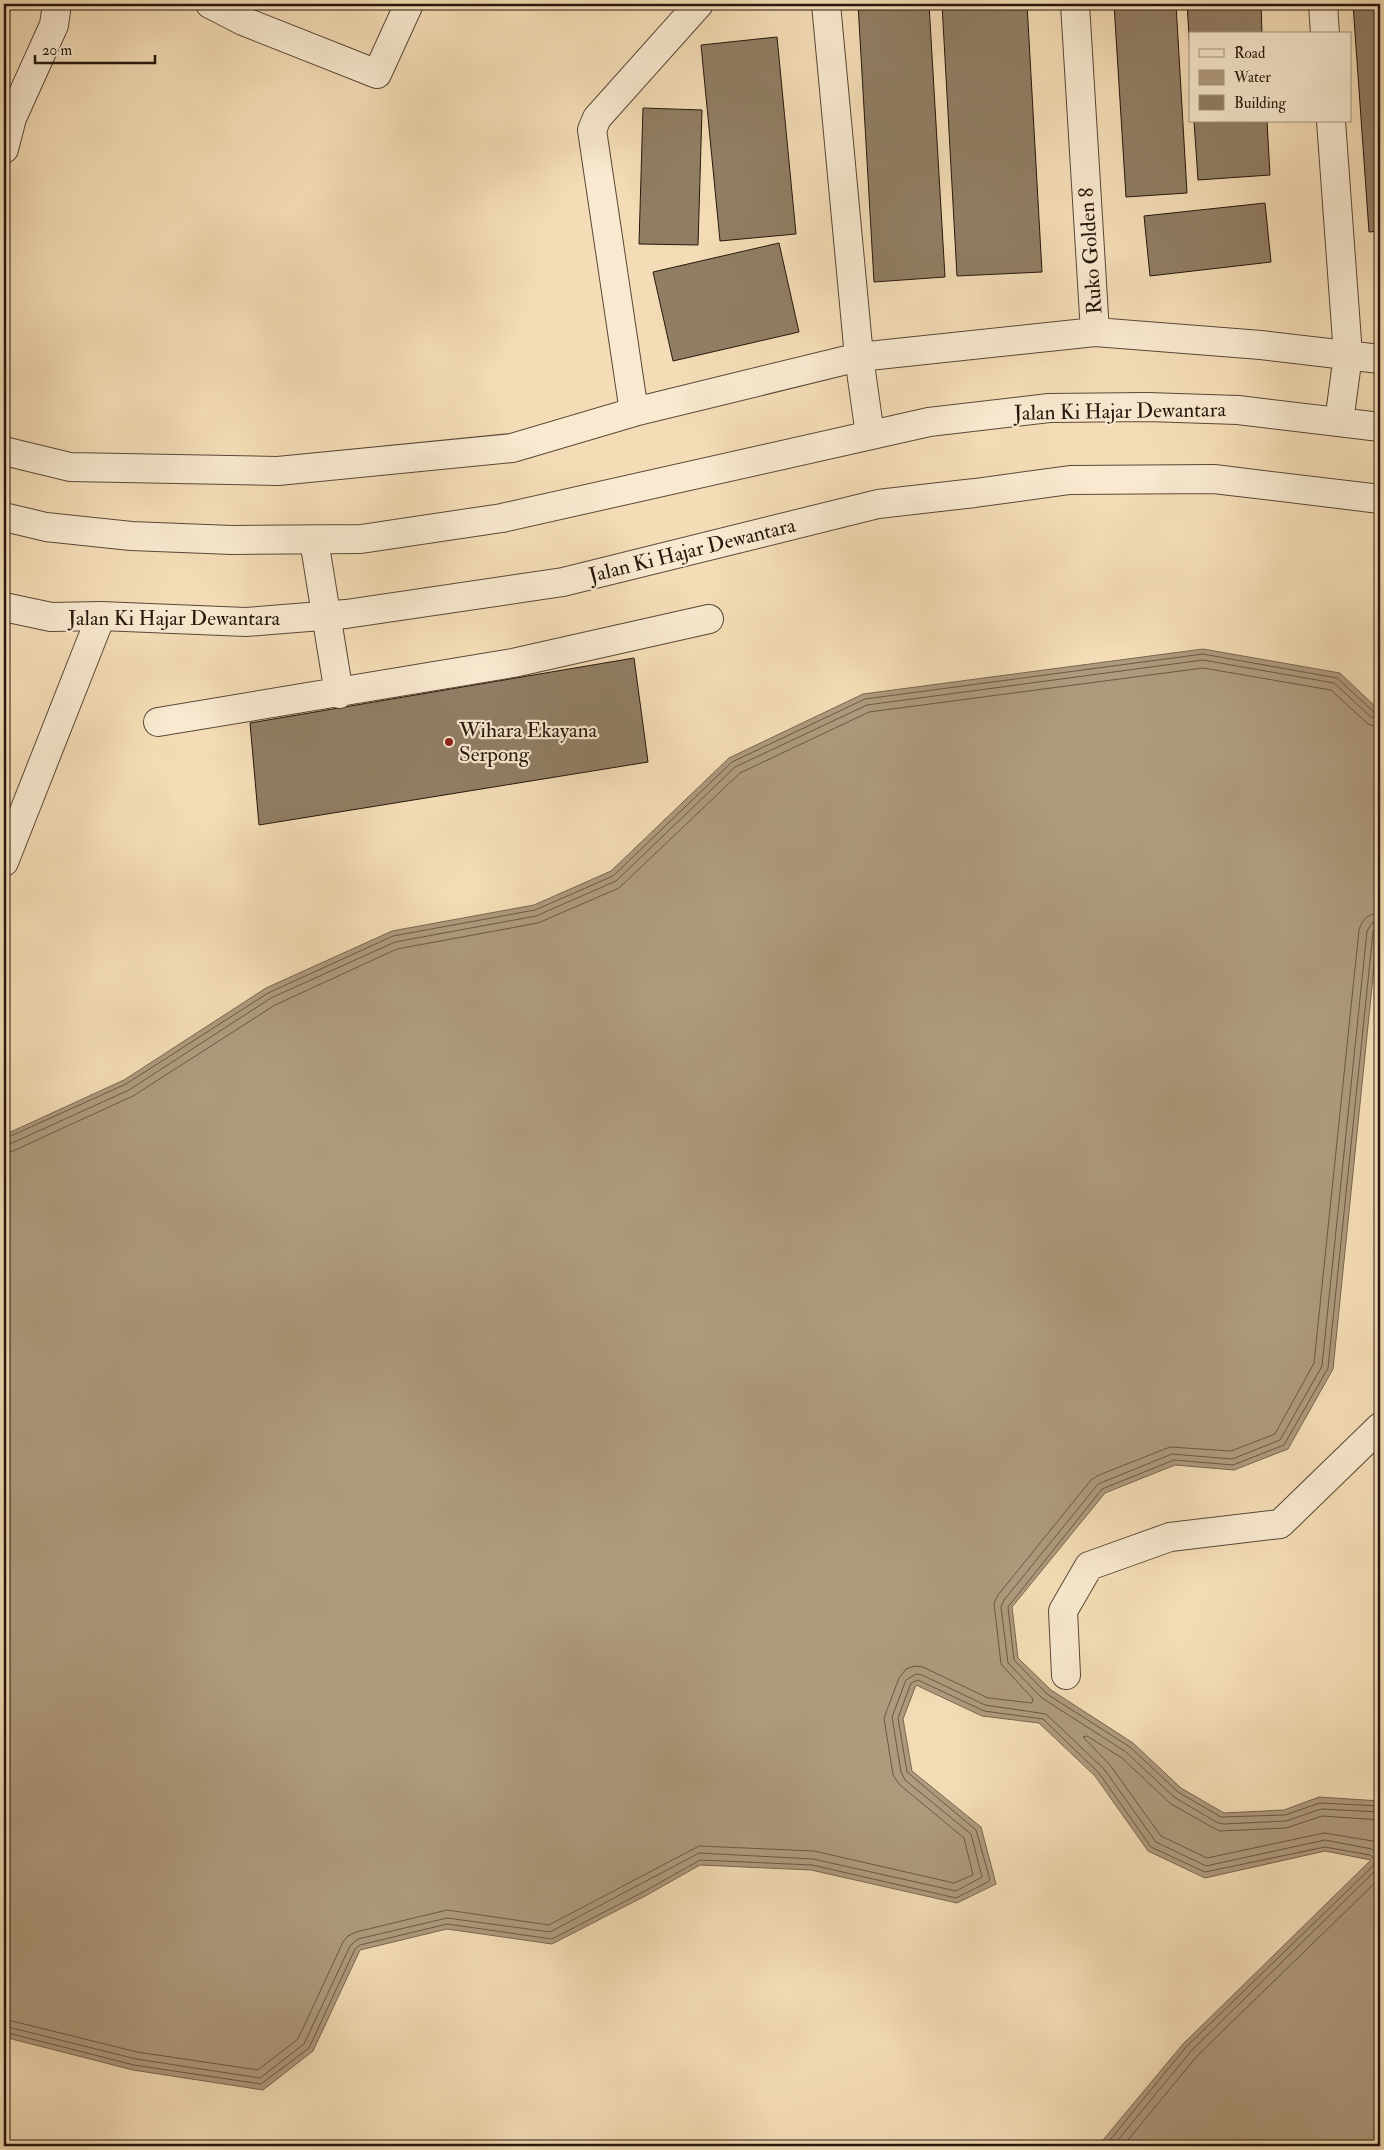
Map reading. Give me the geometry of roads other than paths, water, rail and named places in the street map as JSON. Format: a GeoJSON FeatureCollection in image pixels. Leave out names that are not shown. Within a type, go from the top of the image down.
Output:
{"type":"FeatureCollection","features":[{"type":"Feature","properties":{"kind":"street"},"geometry":{"type":"LineString","coordinates":[[4,149],[12,118],[54,25],[57,4]]}},
{"type":"Feature","properties":{"kind":"street"},"geometry":{"type":"LineString","coordinates":[[210,4],[243,21],[377,74],[409,4]]}},
{"type":"Feature","properties":{"kind":"street"},"geometry":{"type":"LineString","coordinates":[[634,412],[592,130],[597,118],[699,4]]}},
{"type":"Feature","properties":{"kind":"street"},"geometry":{"type":"LineString","coordinates":[[826,4],[859,357],[870,435]]}},
{"type":"Feature","properties":{"kind":"street","name":"Ruko Golden 8"},"geometry":{"type":"LineString","coordinates":[[1075,4],[1095,332],[1380,359]]}},
{"type":"Feature","properties":{"kind":"street"},"geometry":{"type":"LineString","coordinates":[[1323,4],[1325,32]]}},
{"type":"Feature","properties":{"kind":"street"},"geometry":{"type":"LineString","coordinates":[[1331,122],[1348,355],[1339,422]]}},
{"type":"Feature","properties":{"kind":"street"},"geometry":{"type":"LineString","coordinates":[[4,451],[70,467],[278,471],[512,448],[634,412],[859,357],[1095,332]]}},
{"type":"Feature","properties":{"kind":"street","name":"Jalan Ki Hajar Dewantara"},"geometry":{"type":"LineString","coordinates":[[4,517],[46,528],[131,536],[232,540],[361,539],[502,518],[929,422],[1049,408],[1147,406],[1238,410],[1380,427]]}},
{"type":"Feature","properties":{"kind":"street","name":"Jalan Ki Hajar Dewantara"},"geometry":{"type":"LineString","coordinates":[[4,607],[51,617],[101,616],[246,622],[346,614],[564,582],[878,504],[1070,480],[1214,479],[1380,499]]}},
{"type":"Feature","properties":{"kind":"street"},"geometry":{"type":"LineString","coordinates":[[314,540],[339,694]]}},
{"type":"Feature","properties":{"kind":"street"},"geometry":{"type":"LineString","coordinates":[[4,862],[101,616]]}},
{"type":"Feature","properties":{"kind":"street"},"geometry":{"type":"LineString","coordinates":[[158,722],[339,694],[513,663],[709,619]]}},
{"type":"Feature","properties":{"kind":"street"},"geometry":{"type":"LineString","coordinates":[[1066,1675],[1062,1611],[1089,1566],[1170,1537],[1280,1524],[1380,1427]]}},
{"type":"Feature","properties":{"kind":"water"},"geometry":{"type":"Polygon","coordinates":[[[1203,649],[1340,673],[1380,711],[1380,908],[1333,1369],[1288,1449],[1234,1470],[1175,1465],[1105,1493],[1012,1607],[1018,1658],[1051,1690],[1133,1743],[1181,1788],[1224,1813],[1284,1810],[1319,1797],[1380,1801],[1380,2146],[1098,2146],[1183,2044],[1371,1860],[1325,1851],[1205,1878],[1148,1851],[1095,1776],[1039,1723],[982,1716],[916,1685],[903,1719],[912,1771],[981,1827],[996,1884],[957,1903],[811,1870],[700,1865],[647,1895],[552,1944],[447,1929],[360,1950],[313,2051],[263,2090],[133,2070],[4,2037],[4,1135],[124,1080],[266,988],[392,931],[534,905],[611,871],[729,758],[863,694],[1203,649]]]}},
{"type":"Feature","properties":{"kind":"place","name":"Wihara Ekayana Serpong"},"geometry":{"type":"Point","coordinates":[449,742]}}]}
